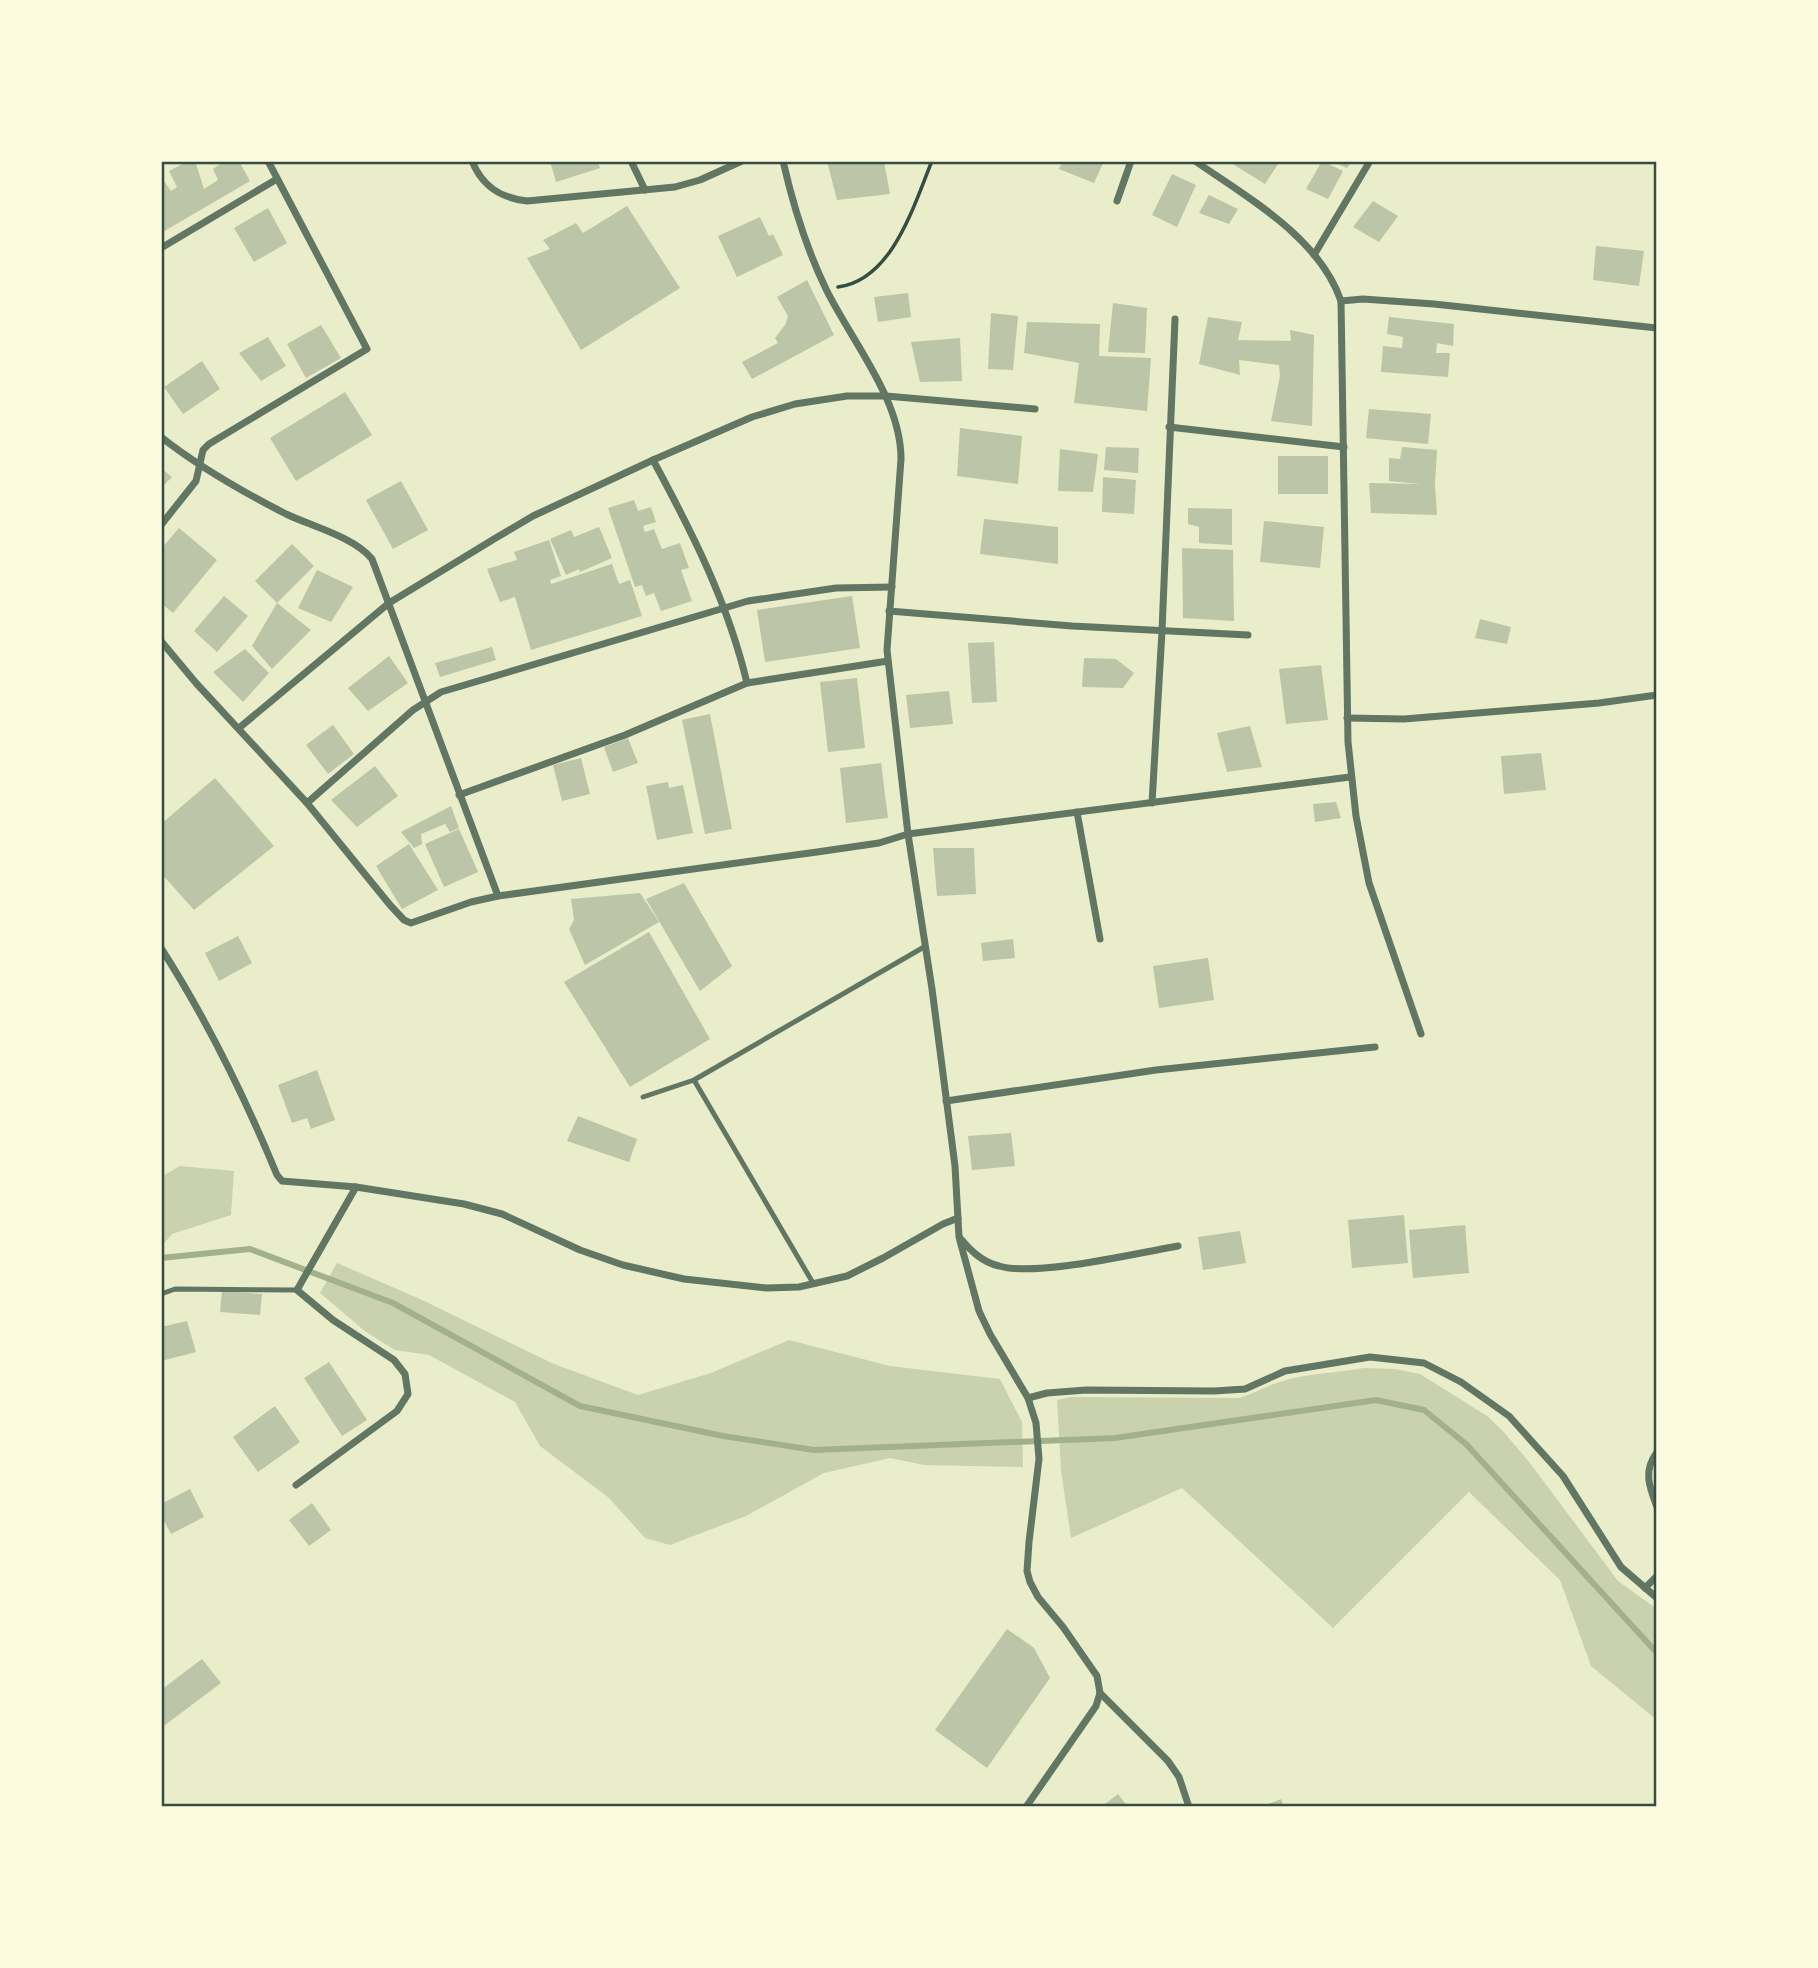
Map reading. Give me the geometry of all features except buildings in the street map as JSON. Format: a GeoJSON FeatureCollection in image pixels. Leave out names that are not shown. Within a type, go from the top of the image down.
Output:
{"type":"FeatureCollection","features":[{"type":"Feature","properties":{"kind":"street"},"geometry":{"type":"LineString","coordinates":[[161,525],[194,484],[204,450],[209,444],[367,349],[268,161]]}},
{"type":"Feature","properties":{"kind":"street"},"geometry":{"type":"LineString","coordinates":[[472,161],[484,182],[511,199],[548,199],[687,184],[742,161]]}},
{"type":"Feature","properties":{"kind":"street"},"geometry":{"type":"LineString","coordinates":[[631,161],[645,190]]}},
{"type":"Feature","properties":{"kind":"street"},"geometry":{"type":"LineString","coordinates":[[783,161],[802,231],[825,288],[886,396],[901,444],[886,641],[908,834],[955,1166],[959,1237],[979,1311],[990,1335],[1028,1398],[1037,1429],[1039,1455],[1027,1572],[1030,1582],[1038,1597],[1097,1676],[1100,1693],[1096,1706],[1026,1807]]}},
{"type":"Feature","properties":{"kind":"street"},"geometry":{"type":"LineString","coordinates":[[1117,201],[1131,161]]}},
{"type":"Feature","properties":{"kind":"street"},"geometry":{"type":"LineString","coordinates":[[1195,161],[1280,223],[1314,255],[1334,283],[1341,301],[1350,777],[1369,883],[1421,1034]]}},
{"type":"Feature","properties":{"kind":"street"},"geometry":{"type":"LineString","coordinates":[[1314,255],[1370,161]]}},
{"type":"Feature","properties":{"kind":"street"},"geometry":{"type":"LineString","coordinates":[[161,248],[277,179]]}},
{"type":"Feature","properties":{"kind":"street"},"geometry":{"type":"LineString","coordinates":[[1341,301],[1363,299],[1434,304],[1657,328]]}},
{"type":"Feature","properties":{"kind":"street"},"geometry":{"type":"LineString","coordinates":[[1152,803],[1175,319]]}},
{"type":"Feature","properties":{"kind":"street"},"geometry":{"type":"LineString","coordinates":[[239,728],[389,603],[533,516],[752,417],[795,404],[847,396],[886,396],[1035,409]]}},
{"type":"Feature","properties":{"kind":"street"},"geometry":{"type":"LineString","coordinates":[[1169,427],[1344,447]]}},
{"type":"Feature","properties":{"kind":"street"},"geometry":{"type":"LineString","coordinates":[[161,437],[201,465],[262,501],[367,553],[377,568],[498,896]]}},
{"type":"Feature","properties":{"kind":"street"},"geometry":{"type":"LineString","coordinates":[[653,460],[690,529],[724,607],[747,683]]}},
{"type":"Feature","properties":{"kind":"street"},"geometry":{"type":"LineString","coordinates":[[307,803],[424,701],[451,689],[724,607],[806,592],[892,587]]}},
{"type":"Feature","properties":{"kind":"street"},"geometry":{"type":"LineString","coordinates":[[889,611],[1072,626],[1248,635]]}},
{"type":"Feature","properties":{"kind":"street"},"geometry":{"type":"LineString","coordinates":[[161,641],[196,683],[307,803],[390,905],[404,920],[411,923],[471,902],[498,896],[879,843],[908,834],[1350,777]]}},
{"type":"Feature","properties":{"kind":"street"},"geometry":{"type":"LineString","coordinates":[[459,795],[625,735],[747,683],[888,661]]}},
{"type":"Feature","properties":{"kind":"street"},"geometry":{"type":"LineString","coordinates":[[1347,718],[1404,719],[1599,703],[1657,695]]}},
{"type":"Feature","properties":{"kind":"street"},"geometry":{"type":"LineString","coordinates":[[1077,812],[1100,940]]}},
{"type":"Feature","properties":{"kind":"street"},"geometry":{"type":"LineString","coordinates":[[161,947],[227,1061],[280,1180],[356,1187],[486,1209],[598,1257],[654,1273],[766,1288],[799,1287],[847,1276],[958,1218]]}},
{"type":"Feature","properties":{"kind":"street"},"geometry":{"type":"LineString","coordinates":[[946,1101],[1156,1070],[1375,1047]]}},
{"type":"Feature","properties":{"kind":"street"},"geometry":{"type":"LineString","coordinates":[[296,1485],[397,1411],[406,1399],[409,1389],[405,1374],[394,1360],[333,1320],[299,1286],[356,1187]]}},
{"type":"Feature","properties":{"kind":"street"},"geometry":{"type":"LineString","coordinates":[[959,1237],[985,1261],[1002,1267],[1021,1268],[1060,1265],[1178,1246]]}},
{"type":"Feature","properties":{"kind":"street"},"geometry":{"type":"LineString","coordinates":[[1028,1398],[1047,1393],[1086,1390],[1245,1389],[1285,1371],[1370,1357],[1424,1363],[1443,1371],[1489,1400],[1524,1432],[1563,1476],[1621,1567],[1657,1598]]}},
{"type":"Feature","properties":{"kind":"street"},"geometry":{"type":"LineString","coordinates":[[1657,1452],[1649,1463],[1647,1473],[1657,1507]]}},
{"type":"Feature","properties":{"kind":"street"},"geometry":{"type":"LineString","coordinates":[[1645,1588],[1657,1576]]}},
{"type":"Feature","properties":{"kind":"street"},"geometry":{"type":"LineString","coordinates":[[1100,1693],[1168,1761],[1179,1777],[1189,1807]]}},
{"type":"Feature","properties":{"kind":"lane"},"geometry":{"type":"LineString","coordinates":[[643,1097],[694,1080],[924,947]]}},
{"type":"Feature","properties":{"kind":"lane"},"geometry":{"type":"LineString","coordinates":[[694,1080],[813,1283]]}},
{"type":"Feature","properties":{"kind":"lane"},"geometry":{"type":"LineString","coordinates":[[161,1294],[175,1289],[299,1286]]}},
{"type":"Feature","properties":{"kind":"path"},"geometry":{"type":"LineString","coordinates":[[825,288],[855,284],[884,259],[901,233],[932,161]]}},
{"type":"Feature","properties":{"kind":"green space"},"geometry":{"type":"Polygon","coordinates":[[[180,1166],[234,1171],[231,1215],[172,1234],[161,1247],[161,1177],[180,1166]]]}},
{"type":"Feature","properties":{"kind":"green space"},"geometry":{"type":"Polygon","coordinates":[[[337,1263],[420,1299],[554,1364],[638,1395],[711,1373],[789,1340],[890,1366],[1000,1379],[1022,1422],[1023,1467],[924,1465],[890,1458],[824,1473],[746,1516],[670,1545],[645,1538],[609,1498],[540,1446],[515,1402],[429,1355],[395,1350],[366,1332],[320,1293],[337,1263]]]}},
{"type":"Feature","properties":{"kind":"green space"},"geometry":{"type":"Polygon","coordinates":[[[1364,1368],[1395,1369],[1420,1374],[1487,1416],[1530,1463],[1618,1581],[1657,1609],[1657,1720],[1591,1666],[1560,1580],[1469,1492],[1333,1628],[1182,1488],[1071,1538],[1061,1471],[1057,1400],[1070,1397],[1238,1398],[1293,1378],[1364,1368]]]}},
{"type":"Feature","properties":{"kind":"waterway"},"geometry":{"type":"LineString","coordinates":[[161,1258],[250,1249],[393,1303],[580,1406],[723,1436],[814,1450],[1115,1438],[1376,1400],[1424,1410],[1466,1444],[1657,1653]]}}]}
